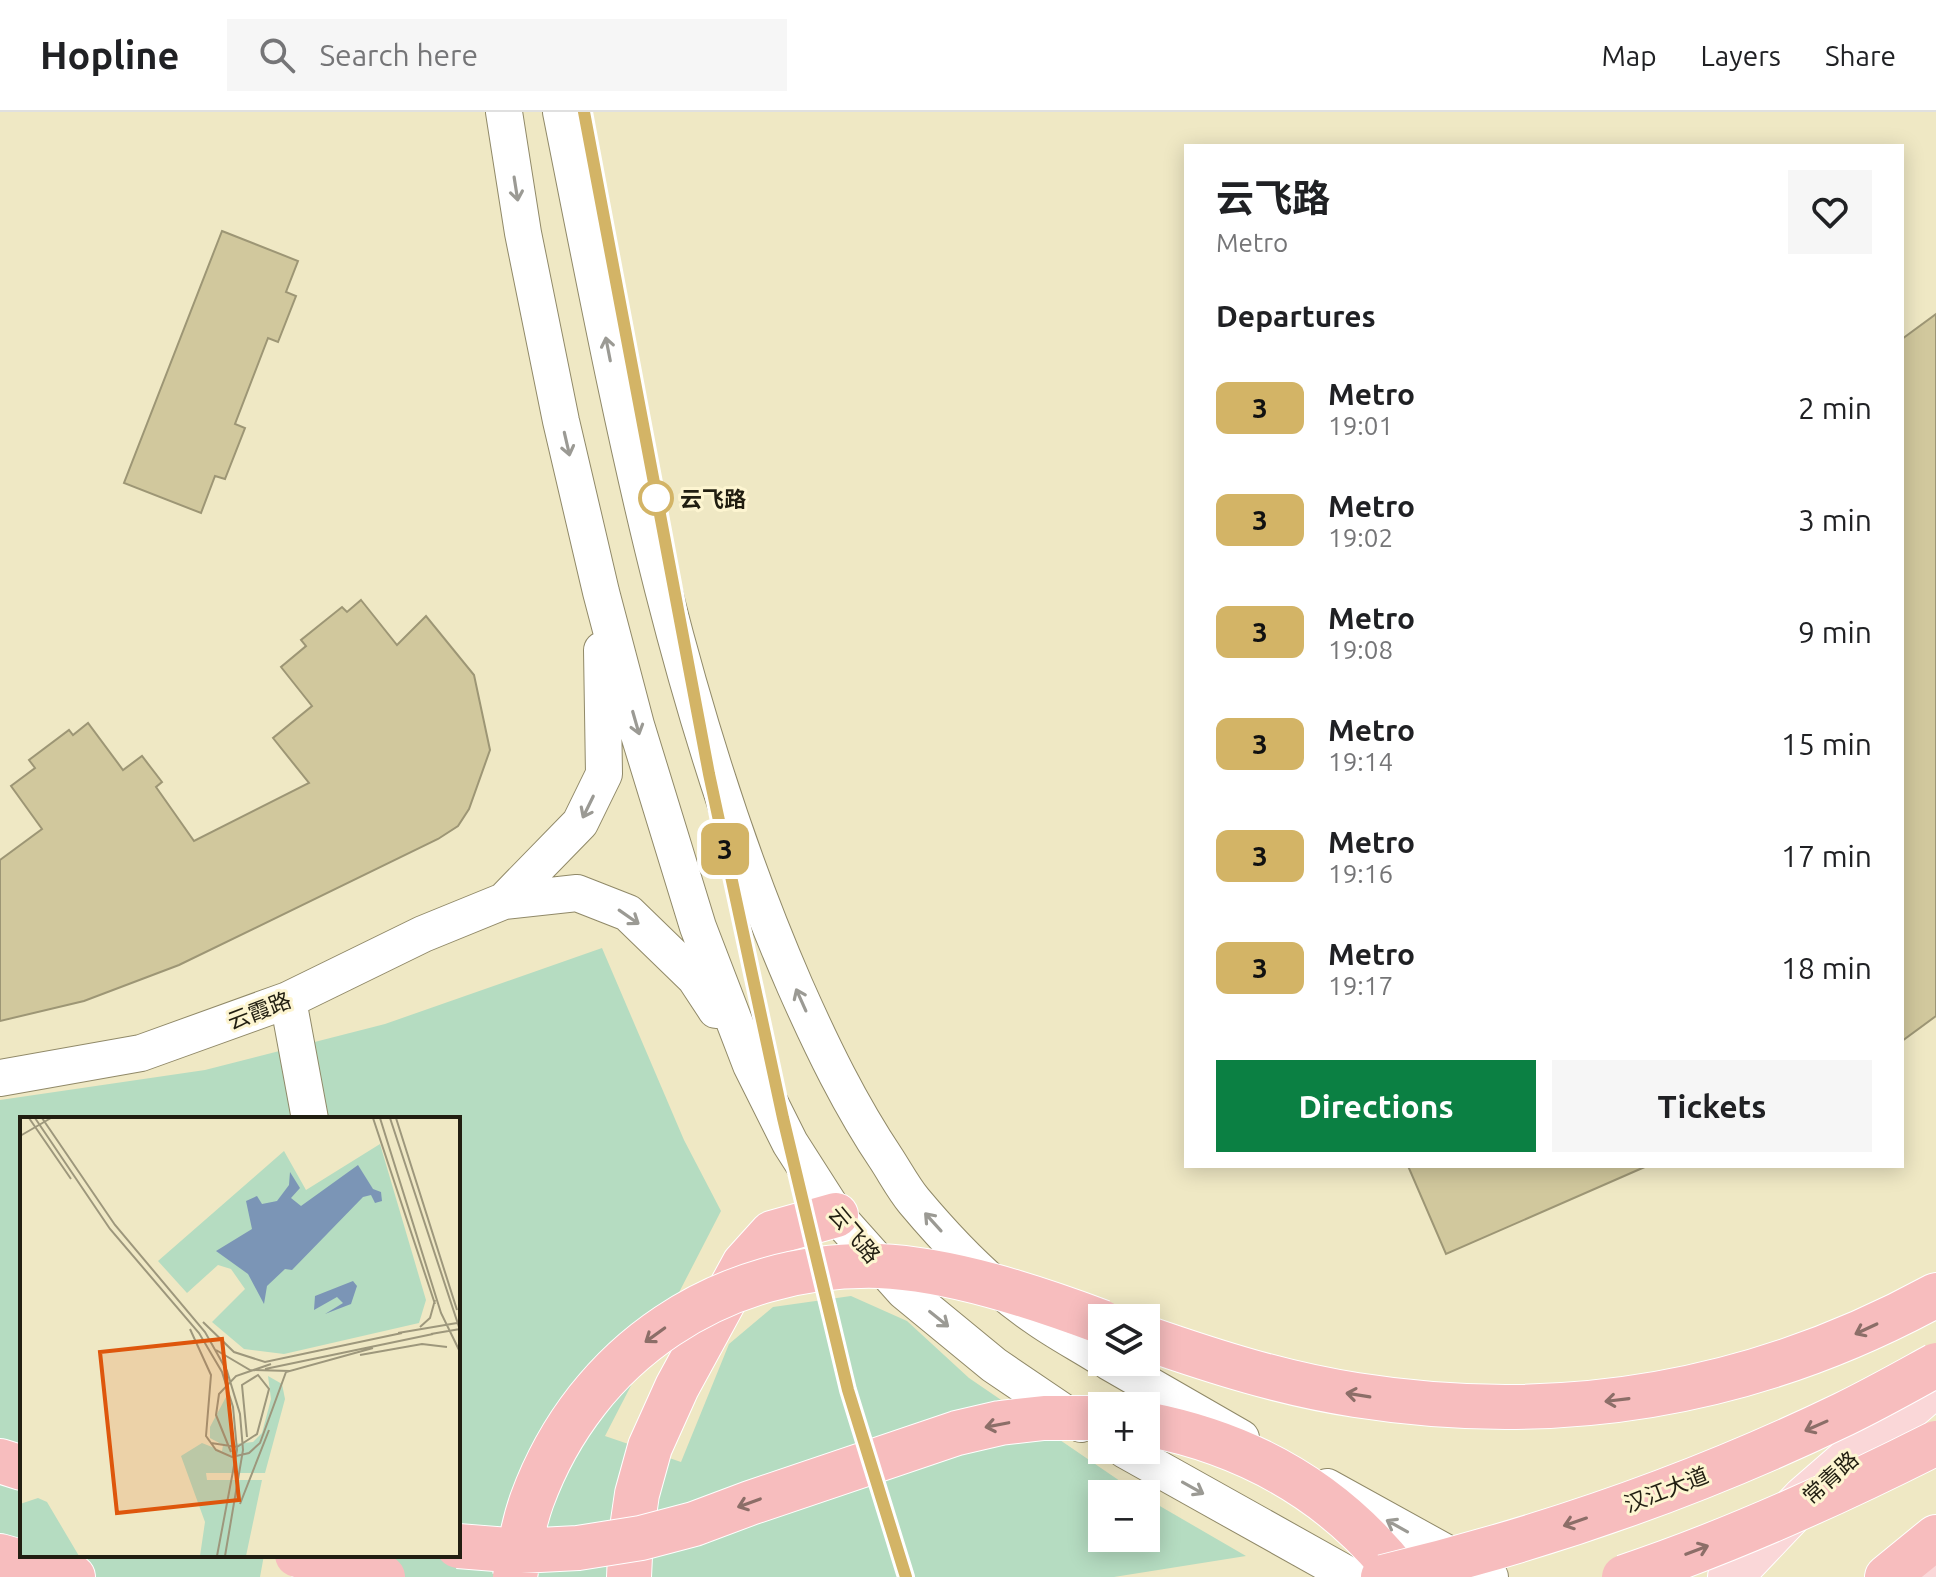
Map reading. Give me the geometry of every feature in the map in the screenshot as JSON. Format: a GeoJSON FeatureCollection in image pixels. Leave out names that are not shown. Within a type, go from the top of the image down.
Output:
{"type":"FeatureCollection","features":[{"type":"Feature","properties":{"kind":"highway"},"geometry":{"type":"LineString","coordinates":[[629,1577],[637,1494],[650,1447],[677,1387],[744,1264],[772,1233],[836,1215]]}},
{"type":"Feature","properties":{"kind":"highway"},"geometry":{"type":"LineString","coordinates":[[515,1577],[531,1502],[548,1461],[593,1393],[652,1336],[686,1313],[722,1295],[800,1271],[882,1266],[966,1280],[1088,1317]]}},
{"type":"Feature","properties":{"kind":"highway"},"geometry":{"type":"LineString","coordinates":[[1160,1343],[1227,1366],[1354,1395],[1467,1407],[1585,1404],[1690,1388],[1764,1369],[1821,1349],[1936,1295]]}},
{"type":"Feature","properties":{"kind":"highway","name":"汉江大道"},"geometry":{"type":"LineString","coordinates":[[1383,1577],[1542,1534],[1645,1499],[1830,1420],[1936,1365]]}},
{"type":"Feature","properties":{"kind":"highway"},"geometry":{"type":"LineString","coordinates":[[460,1546],[520,1551],[578,1548],[641,1538],[694,1524],[957,1433],[1000,1423],[1044,1418],[1088,1418]]}},
{"type":"Feature","properties":{"kind":"highway"},"geometry":{"type":"LineString","coordinates":[[1160,1426],[1213,1441],[1250,1456],[1319,1495],[1350,1520],[1401,1577]]}},
{"type":"Feature","properties":{"kind":"highway"},"geometry":{"type":"LineString","coordinates":[[1624,1577],[1757,1527],[1936,1443]]}},
{"type":"Feature","properties":{"kind":"highway"},"geometry":{"type":"LineString","coordinates":[[0,1449],[20,1454]]}},
{"type":"Feature","properties":{"kind":"highway"},"geometry":{"type":"LineString","coordinates":[[0,1461],[20,1467]]}},
{"type":"Feature","properties":{"kind":"highway"},"geometry":{"type":"LineString","coordinates":[[1887,1577],[1936,1537]]}},
{"type":"Feature","properties":{"kind":"highway"},"geometry":{"type":"LineString","coordinates":[[0,1556],[73,1577]]}},
{"type":"Feature","properties":{"kind":"highway"},"geometry":{"type":"LineString","coordinates":[[305,1557],[383,1577]]}},
{"type":"Feature","properties":{"kind":"main road","name":"常青路"},"geometry":{"type":"LineString","coordinates":[[1730,1577],[1805,1498],[1936,1384]]}},
{"type":"Feature","properties":{"kind":"main road"},"geometry":{"type":"LineString","coordinates":[[1924,1577],[1936,1564]]}},
{"type":"Feature","properties":{"kind":"street","name":"云飞路"},"geometry":{"type":"LineString","coordinates":[[504,112],[523,233],[601,592],[636,725],[698,927],[751,1065],[790,1143],[836,1215],[904,1291],[994,1365],[1088,1428]]}},
{"type":"Feature","properties":{"kind":"street"},"geometry":{"type":"LineString","coordinates":[[561,112],[620,408],[660,577],[694,709],[768,925],[824,1051],[861,1121],[912,1199],[973,1266],[1035,1316],[1088,1349]]}},
{"type":"Feature","properties":{"kind":"street"},"geometry":{"type":"LineString","coordinates":[[504,901],[580,823],[604,774],[601,592]]}},
{"type":"Feature","properties":{"kind":"street"},"geometry":{"type":"LineString","coordinates":[[504,901],[577,893],[628,913],[695,978],[751,1065]]}},
{"type":"Feature","properties":{"kind":"street","name":"云霞路"},"geometry":{"type":"LineString","coordinates":[[0,1078],[141,1053],[288,1000],[423,934],[504,901]]}},
{"type":"Feature","properties":{"kind":"street"},"geometry":{"type":"LineString","coordinates":[[288,1000],[310,1117]]}},
{"type":"Feature","properties":{"kind":"street"},"geometry":{"type":"LineString","coordinates":[[1134,1376],[1490,1577]]}},
{"type":"Feature","properties":{"kind":"street"},"geometry":{"type":"LineString","coordinates":[[1150,1464],[1352,1577]]}},
{"type":"Feature","properties":{"kind":"street"},"geometry":{"type":"LineString","coordinates":[[308,1577],[310,1557]]}},
{"type":"Feature","properties":{"kind":"green space"},"geometry":{"type":"Polygon","coordinates":[[[602,948],[684,1140],[721,1211],[605,1436],[681,1462],[729,1344],[773,1307],[851,1296],[907,1321],[969,1378],[1088,1459],[1088,1464],[1095,1464],[1118,1480],[1088,1480],[1088,1552],[1160,1552],[1160,1506],[1246,1556],[1114,1577],[346,1577],[348,1557],[460,1557],[460,1117],[20,1117],[20,1557],[264,1557],[260,1577],[0,1577],[0,1100],[205,1070],[385,1024],[602,948]]]}},
{"type":"Feature","properties":{"kind":"building"},"geometry":{"type":"Polygon","coordinates":[[[222,231],[298,261],[286,292],[296,296],[278,342],[268,338],[235,424],[245,428],[225,479],[215,476],[201,513],[124,483],[222,231]]]}},
{"type":"Feature","properties":{"kind":"building"},"geometry":{"type":"Polygon","coordinates":[[[1936,314],[1936,1016],[1904,1040],[1904,338],[1936,314]]]}},
{"type":"Feature","properties":{"kind":"building"},"geometry":{"type":"Polygon","coordinates":[[[361,600],[397,645],[426,616],[474,675],[490,750],[469,809],[458,826],[438,839],[179,965],[84,1001],[0,1021],[0,860],[42,829],[11,786],[35,768],[29,760],[69,730],[73,735],[88,723],[123,770],[142,756],[162,782],[156,787],[194,841],[309,783],[273,738],[312,706],[281,667],[306,646],[301,640],[342,607],[347,612],[361,600]]]}},
{"type":"Feature","properties":{"kind":"building"},"geometry":{"type":"Polygon","coordinates":[[[1409,1168],[1642,1168],[1446,1254],[1409,1168]]]}},
{"type":"Feature","properties":{"kind":"metro line","name":"3"},"geometry":{"type":"LineString","coordinates":[[584,112],[709,774],[783,1118],[848,1390],[906,1577]]}},
{"type":"Feature","properties":{"kind":"place","name":"云飞路"},"geometry":{"type":"Point","coordinates":[656,498]}}]}
